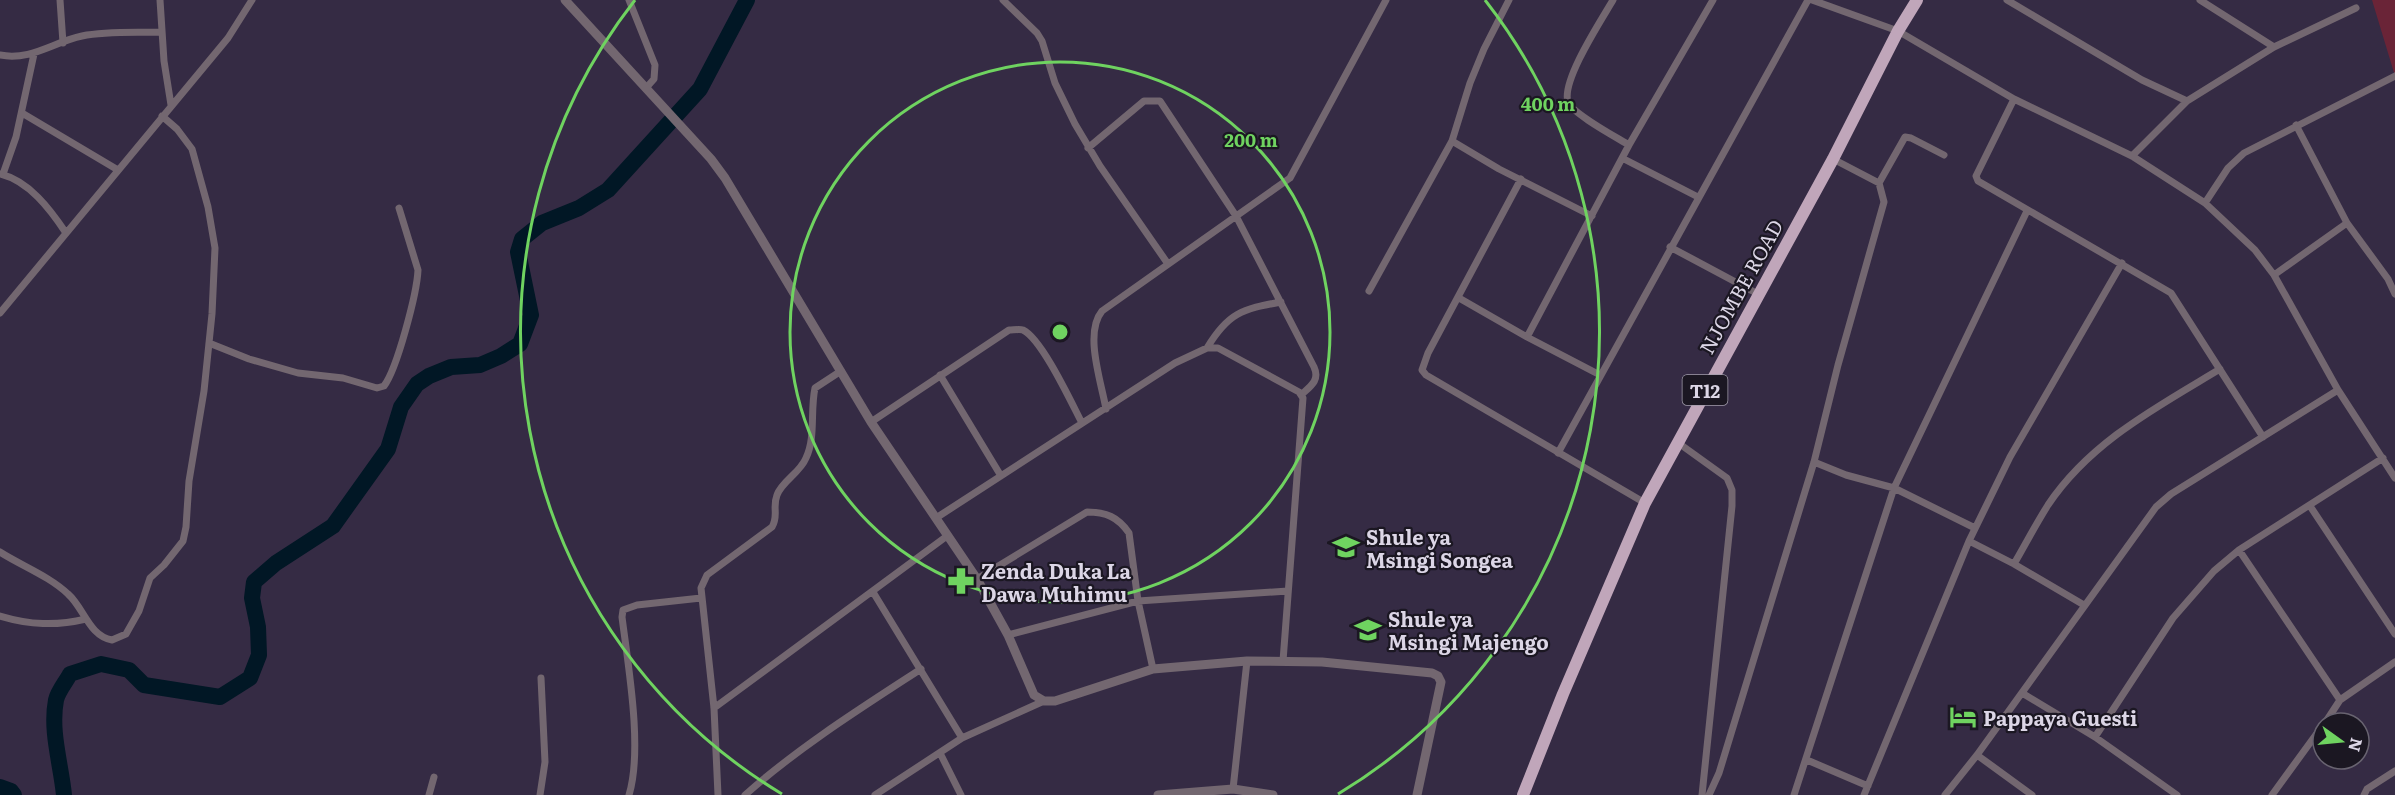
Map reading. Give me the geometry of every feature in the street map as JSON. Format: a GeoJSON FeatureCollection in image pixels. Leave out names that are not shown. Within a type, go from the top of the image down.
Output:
{"type":"FeatureCollection","features":[{"type":"Feature","properties":{"kind":"highway","name":"NJOMBE ROAD"},"geometry":{"type":"LineString","coordinates":[[1523,795],[1563,694],[1645,503],[1833,159],[1898,31],[1917,0]]}},
{"type":"Feature","properties":{"kind":"street"},"geometry":{"type":"LineString","coordinates":[[60,0],[63,43]]}},
{"type":"Feature","properties":{"kind":"street"},"geometry":{"type":"LineString","coordinates":[[160,0],[164,61],[171,105]]}},
{"type":"Feature","properties":{"kind":"street"},"geometry":{"type":"LineString","coordinates":[[0,313],[228,38],[252,0]]}},
{"type":"Feature","properties":{"kind":"street"},"geometry":{"type":"LineString","coordinates":[[565,0],[711,159],[725,178],[871,422],[977,579],[1008,635],[1034,695],[1044,701]]}},
{"type":"Feature","properties":{"kind":"street"},"geometry":{"type":"LineString","coordinates":[[629,0],[655,64],[654,79],[646,88]]}},
{"type":"Feature","properties":{"kind":"street"},"geometry":{"type":"LineString","coordinates":[[1003,0],[1032,27],[1042,41],[1055,82],[1088,148],[1168,264]]}},
{"type":"Feature","properties":{"kind":"street"},"geometry":{"type":"LineString","coordinates":[[1106,409],[1092,334],[1096,318],[1102,311],[1290,178],[1386,0]]}},
{"type":"Feature","properties":{"kind":"street"},"geometry":{"type":"LineString","coordinates":[[1369,291],[1452,141],[1473,74],[1509,0]]}},
{"type":"Feature","properties":{"kind":"street"},"geometry":{"type":"LineString","coordinates":[[1612,0],[1578,60],[1567,92],[1568,101],[1573,108],[1596,125],[1629,145]]}},
{"type":"Feature","properties":{"kind":"street"},"geometry":{"type":"LineString","coordinates":[[1527,337],[1629,145],[1713,0]]}},
{"type":"Feature","properties":{"kind":"street"},"geometry":{"type":"LineString","coordinates":[[1558,453],[1670,246],[1810,0],[1898,31],[2014,99],[2132,156],[2205,203],[2255,250],[2274,275],[2338,390],[2395,477]]}},
{"type":"Feature","properties":{"kind":"street"},"geometry":{"type":"LineString","coordinates":[[2007,0],[2142,80],[2187,101]]}},
{"type":"Feature","properties":{"kind":"street"},"geometry":{"type":"LineString","coordinates":[[2021,8],[2025,0]]}},
{"type":"Feature","properties":{"kind":"street"},"geometry":{"type":"LineString","coordinates":[[2200,0],[2274,47]]}},
{"type":"Feature","properties":{"kind":"street"},"geometry":{"type":"LineString","coordinates":[[2132,156],[2187,101],[2274,47],[2356,8]]}},
{"type":"Feature","properties":{"kind":"street"},"geometry":{"type":"LineString","coordinates":[[0,55],[21,57],[80,37],[108,33],[162,32]]}},
{"type":"Feature","properties":{"kind":"street"},"geometry":{"type":"LineString","coordinates":[[34,54],[16,137],[1,174],[35,194],[49,208],[66,233]]}},
{"type":"Feature","properties":{"kind":"street"},"geometry":{"type":"LineString","coordinates":[[2205,203],[2228,168],[2244,153],[2395,76]]}},
{"type":"Feature","properties":{"kind":"street"},"geometry":{"type":"LineString","coordinates":[[2014,99],[1976,179],[1979,183],[2171,293],[2263,437]]}},
{"type":"Feature","properties":{"kind":"street"},"geometry":{"type":"LineString","coordinates":[[1088,148],[1144,101],[1160,101],[1236,216],[1317,372],[1314,383],[1302,394]]}},
{"type":"Feature","properties":{"kind":"street"},"geometry":{"type":"LineString","coordinates":[[22,113],[118,170]]}},
{"type":"Feature","properties":{"kind":"street"},"geometry":{"type":"LineString","coordinates":[[0,552],[60,587],[70,596],[104,639],[112,640],[126,634],[139,611],[150,578],[165,565],[183,541],[189,481],[209,343],[214,286],[213,229],[192,149],[177,129],[162,116]]}},
{"type":"Feature","properties":{"kind":"street"},"geometry":{"type":"LineString","coordinates":[[2296,125],[2347,223],[2388,279],[2395,294]]}},
{"type":"Feature","properties":{"kind":"street"},"geometry":{"type":"LineString","coordinates":[[1879,183],[1905,137],[1944,155]]}},
{"type":"Feature","properties":{"kind":"street"},"geometry":{"type":"LineString","coordinates":[[1452,141],[1592,216]]}},
{"type":"Feature","properties":{"kind":"street"},"geometry":{"type":"LineString","coordinates":[[1623,158],[1698,197]]}},
{"type":"Feature","properties":{"kind":"street"},"geometry":{"type":"LineString","coordinates":[[1708,795],[1719,773],[1814,462],[1838,365],[1882,208],[1883,194],[1879,183],[1833,159]]}},
{"type":"Feature","properties":{"kind":"street"},"geometry":{"type":"LineString","coordinates":[[1521,179],[1428,353],[1422,370],[1426,375],[1645,503]]}},
{"type":"Feature","properties":{"kind":"street"},"geometry":{"type":"LineString","coordinates":[[209,343],[249,359],[298,374],[343,378],[377,388],[384,386],[403,337],[418,281],[418,270],[399,208]]}},
{"type":"Feature","properties":{"kind":"street"},"geometry":{"type":"LineString","coordinates":[[1794,795],[1894,488],[2027,211]]}},
{"type":"Feature","properties":{"kind":"street"},"geometry":{"type":"LineString","coordinates":[[2274,275],[2347,223]]}},
{"type":"Feature","properties":{"kind":"street"},"geometry":{"type":"LineString","coordinates":[[1670,246],[1758,294]]}},
{"type":"Feature","properties":{"kind":"street"},"geometry":{"type":"LineString","coordinates":[[1864,795],[1975,528],[2010,457],[2122,263]]}},
{"type":"Feature","properties":{"kind":"street"},"geometry":{"type":"LineString","coordinates":[[1459,298],[1600,375]]}},
{"type":"Feature","properties":{"kind":"street"},"geometry":{"type":"LineString","coordinates":[[936,518],[1175,363],[1207,348],[1222,326],[1245,309],[1281,302]]}},
{"type":"Feature","properties":{"kind":"street"},"geometry":{"type":"LineString","coordinates":[[871,422],[1009,330],[1022,330],[1031,337],[1046,356],[1082,423]]}},
{"type":"Feature","properties":{"kind":"street"},"geometry":{"type":"LineString","coordinates":[[1207,348],[1224,351],[1302,394],[1304,404],[1283,661]]}},
{"type":"Feature","properties":{"kind":"street"},"geometry":{"type":"LineString","coordinates":[[2014,564],[2049,504],[2097,450],[2136,419],[2220,369]]}},
{"type":"Feature","properties":{"kind":"street"},"geometry":{"type":"LineString","coordinates":[[718,795],[714,708],[701,588],[707,575],[772,527],[777,519],[774,505],[778,493],[805,462],[811,448],[811,404],[815,388],[841,370]]}},
{"type":"Feature","properties":{"kind":"street"},"geometry":{"type":"LineString","coordinates":[[940,375],[1001,476]]}},
{"type":"Feature","properties":{"kind":"street"},"geometry":{"type":"LineString","coordinates":[[1946,795],[2156,507],[2171,494],[2338,390]]}},
{"type":"Feature","properties":{"kind":"street"},"geometry":{"type":"LineString","coordinates":[[1677,442],[1727,478],[1732,490],[1702,795]]}},
{"type":"Feature","properties":{"kind":"street"},"geometry":{"type":"LineString","coordinates":[[2095,737],[2173,618],[2214,571],[2239,550],[2383,458]]}},
{"type":"Feature","properties":{"kind":"street"},"geometry":{"type":"LineString","coordinates":[[1814,462],[1846,475],[1894,488],[1975,528]]}},
{"type":"Feature","properties":{"kind":"street"},"geometry":{"type":"LineString","coordinates":[[2310,506],[2395,634]]}},
{"type":"Feature","properties":{"kind":"street"},"geometry":{"type":"LineString","coordinates":[[977,579],[1087,512],[1103,512],[1123,524],[1129,533],[1138,601],[1153,669]]}},
{"type":"Feature","properties":{"kind":"street"},"geometry":{"type":"LineString","coordinates":[[714,708],[810,634],[947,536]]}},
{"type":"Feature","properties":{"kind":"street"},"geometry":{"type":"LineString","coordinates":[[1969,541],[2084,605]]}},
{"type":"Feature","properties":{"kind":"street"},"geometry":{"type":"LineString","coordinates":[[2239,550],[2340,700]]}},
{"type":"Feature","properties":{"kind":"street"},"geometry":{"type":"LineString","coordinates":[[873,591],[962,738]]}},
{"type":"Feature","properties":{"kind":"street"},"geometry":{"type":"LineString","coordinates":[[1008,635],[1138,601],[1288,591]]}},
{"type":"Feature","properties":{"kind":"street"},"geometry":{"type":"LineString","coordinates":[[629,795],[634,736],[631,687],[621,617],[623,610],[637,605],[701,598]]}},
{"type":"Feature","properties":{"kind":"street"},"geometry":{"type":"LineString","coordinates":[[0,616],[28,623],[53,625],[86,619]]}},
{"type":"Feature","properties":{"kind":"street"},"geometry":{"type":"LineString","coordinates":[[1233,789],[1247,661]]}},
{"type":"Feature","properties":{"kind":"street"},"geometry":{"type":"LineString","coordinates":[[875,795],[962,738],[1044,701],[1069,697],[1153,669],[1247,661],[1283,661],[1322,662],[1432,673],[1438,676],[1442,682],[1418,795]]}},
{"type":"Feature","properties":{"kind":"street"},"geometry":{"type":"LineString","coordinates":[[2333,711],[2340,700],[2395,662]]}},
{"type":"Feature","properties":{"kind":"street"},"geometry":{"type":"LineString","coordinates":[[745,795],[831,730],[921,669]]}},
{"type":"Feature","properties":{"kind":"street"},"geometry":{"type":"LineString","coordinates":[[540,795],[545,762],[541,678]]}},
{"type":"Feature","properties":{"kind":"street"},"geometry":{"type":"LineString","coordinates":[[2022,693],[2095,737],[2177,795]]}},
{"type":"Feature","properties":{"kind":"street"},"geometry":{"type":"LineString","coordinates":[[2272,795],[2311,742]]}},
{"type":"Feature","properties":{"kind":"street"},"geometry":{"type":"LineString","coordinates":[[940,753],[961,795]]}},
{"type":"Feature","properties":{"kind":"street"},"geometry":{"type":"LineString","coordinates":[[1977,755],[2032,795]]}},
{"type":"Feature","properties":{"kind":"street"},"geometry":{"type":"LineString","coordinates":[[1807,760],[1868,786]]}},
{"type":"Feature","properties":{"kind":"street"},"geometry":{"type":"LineString","coordinates":[[2364,795],[2367,789],[2395,771]]}},
{"type":"Feature","properties":{"kind":"street"},"geometry":{"type":"LineString","coordinates":[[429,795],[434,777]]}},
{"type":"Feature","properties":{"kind":"street"},"geometry":{"type":"LineString","coordinates":[[1158,795],[1233,789],[1273,795]]}},
{"type":"Feature","properties":{"kind":"shaded area"},"geometry":{"type":"Polygon","coordinates":[[[2372,0],[2395,0],[2395,76],[2372,0]]]}},
{"type":"Feature","properties":{"kind":"waterway"},"geometry":{"type":"LineString","coordinates":[[64,795],[55,736],[54,712],[57,697],[70,674],[101,664],[129,670],[144,685],[220,697],[250,678],[259,655],[258,627],[252,598],[254,582],[276,563],[333,526],[388,449],[401,407],[417,384],[451,367],[480,365],[520,344],[531,315],[518,252],[522,239],[542,223],[579,208],[608,190],[700,89],[747,0]]}},
{"type":"Feature","properties":{"kind":"waterway"},"geometry":{"type":"LineString","coordinates":[[0,787],[11,791],[14,795]]}},
{"type":"Feature","properties":{"kind":"place","name":"Shule ya Msingi Songea"},"geometry":{"type":"Point","coordinates":[1346,547]}},
{"type":"Feature","properties":{"kind":"place","name":"Zenda Duka La Dawa Muhimu"},"geometry":{"type":"Point","coordinates":[961,581]}},
{"type":"Feature","properties":{"kind":"place","name":"Shule ya Msingi Majengo"},"geometry":{"type":"Point","coordinates":[1368,630]}},
{"type":"Feature","properties":{"kind":"place","name":"Pappaya Guesti"},"geometry":{"type":"Point","coordinates":[1963,717]}}]}
